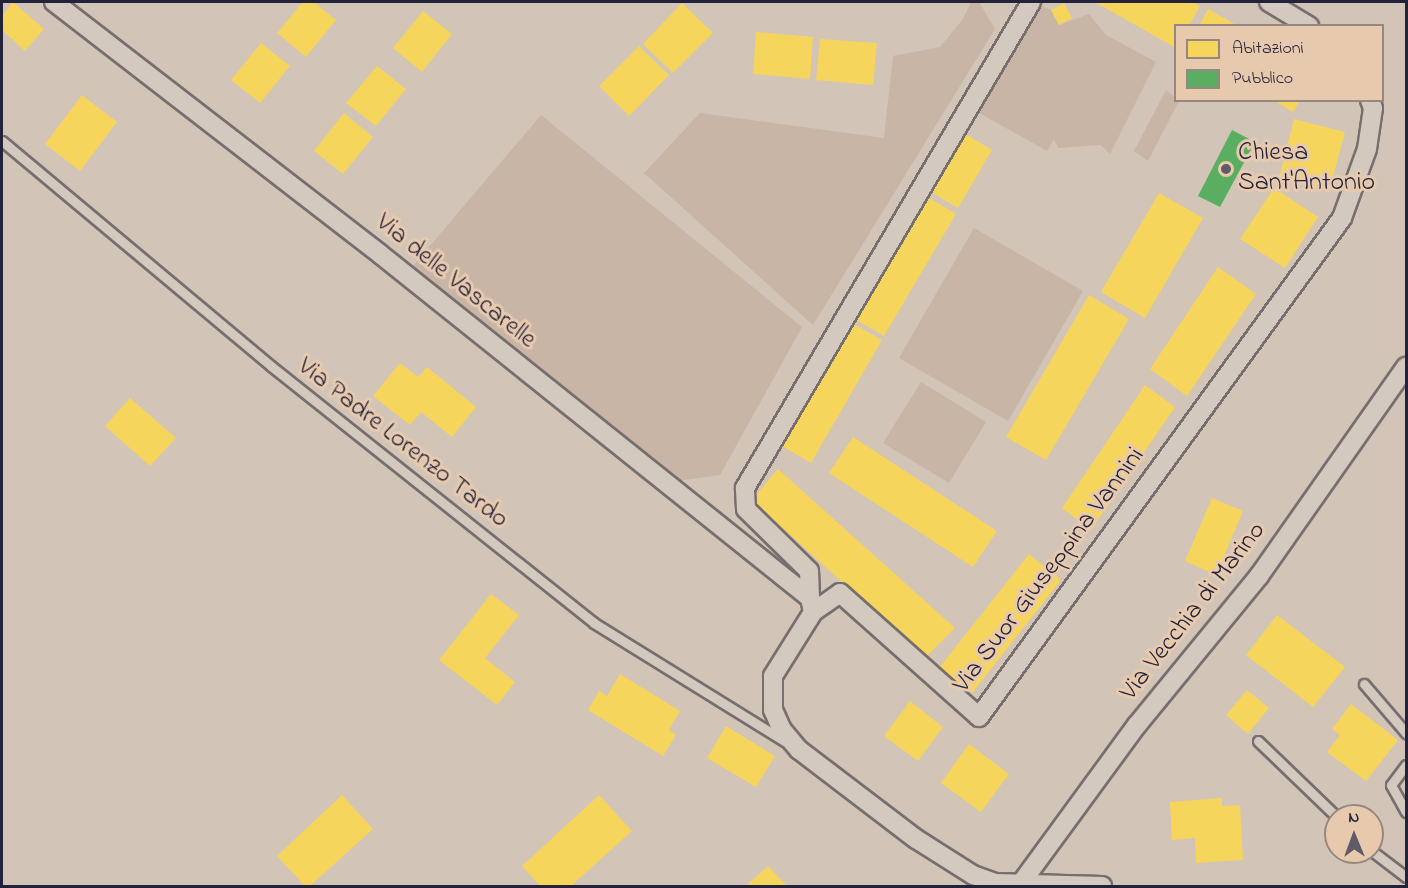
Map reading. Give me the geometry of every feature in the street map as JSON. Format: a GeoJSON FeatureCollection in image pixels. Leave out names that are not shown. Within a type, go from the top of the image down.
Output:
{"type":"FeatureCollection","features":[{"type":"Feature","properties":{"kind":"street","name":"Via delle Vascarelle"},"geometry":{"type":"LineString","coordinates":[[54,2],[380,254],[812,605]]}},
{"type":"Feature","properties":{"kind":"street"},"geometry":{"type":"LineString","coordinates":[[812,605],[809,571],[746,509],[745,488],[1031,2]]}},
{"type":"Feature","properties":{"kind":"street"},"geometry":{"type":"LineString","coordinates":[[1269,2],[1306,24]]}},
{"type":"Feature","properties":{"kind":"street","name":"Via Suor Giuseppina Vannini"},"geometry":{"type":"LineString","coordinates":[[1102,886],[995,883],[973,875],[880,815],[799,750],[782,730],[770,690],[778,664],[812,605],[840,593],[979,717],[1342,218],[1367,149],[1373,108],[1371,102]]}},
{"type":"Feature","properties":{"kind":"street","name":"Via Vecchia di Marino"},"geometry":{"type":"LineString","coordinates":[[1020,885],[1137,725],[1259,576],[1407,367]]}},
{"type":"Feature","properties":{"kind":"lane","name":"Via Padre Lorenzo Tardo"},"geometry":{"type":"LineString","coordinates":[[2,141],[271,366],[594,623],[799,750]]}},
{"type":"Feature","properties":{"kind":"lane"},"geometry":{"type":"LineString","coordinates":[[1364,684],[1407,733]]}},
{"type":"Feature","properties":{"kind":"lane"},"geometry":{"type":"LineString","coordinates":[[1258,741],[1324,804]]}},
{"type":"Feature","properties":{"kind":"lane"},"geometry":{"type":"LineString","coordinates":[[1407,765],[1391,785],[1407,812]]}},
{"type":"Feature","properties":{"kind":"lane"},"geometry":{"type":"LineString","coordinates":[[1384,860],[1407,876]]}},
{"type":"Feature","properties":{"kind":"shaded area"},"geometry":{"type":"Polygon","coordinates":[[[971,2],[979,2],[995,29],[813,325],[644,173],[700,113],[884,138],[893,56],[940,47],[963,19],[971,2]]]}},
{"type":"Feature","properties":{"kind":"shaded area"},"geometry":{"type":"Polygon","coordinates":[[[1035,4],[1051,10],[1059,25],[1089,14],[1106,35],[1156,62],[1110,154],[1101,145],[1058,148],[1054,139],[1047,151],[974,110],[1035,4]]]}},
{"type":"Feature","properties":{"kind":"shaded area"},"geometry":{"type":"Polygon","coordinates":[[[1166,90],[1174,97],[1174,102],[1178,102],[1148,161],[1134,151],[1166,90]]]}},
{"type":"Feature","properties":{"kind":"shaded area"},"geometry":{"type":"Polygon","coordinates":[[[541,115],[802,327],[720,475],[669,482],[412,267],[541,115]]]}},
{"type":"Feature","properties":{"kind":"shaded area"},"geometry":{"type":"Polygon","coordinates":[[[974,228],[1083,291],[1008,421],[899,358],[974,228]]]}},
{"type":"Feature","properties":{"kind":"shaded area"},"geometry":{"type":"Polygon","coordinates":[[[921,382],[986,422],[949,483],[883,443],[921,382]]]}},
{"type":"Feature","properties":{"kind":"building: Abitazioni"},"geometry":{"type":"Polygon","coordinates":[[[13,2],[44,29],[25,51],[2,30],[2,15],[13,2]]]}},
{"type":"Feature","properties":{"kind":"building: Abitazioni"},"geometry":{"type":"Polygon","coordinates":[[[303,2],[314,2],[336,20],[306,57],[277,33],[303,2]]]}},
{"type":"Feature","properties":{"kind":"building: Abitazioni"},"geometry":{"type":"Polygon","coordinates":[[[1095,2],[1192,2],[1200,6],[1190,24],[1174,24],[1174,47],[1095,2]]]}},
{"type":"Feature","properties":{"kind":"building: Abitazioni"},"geometry":{"type":"Polygon","coordinates":[[[682,3],[713,33],[673,73],[643,44],[682,3]]]}},
{"type":"Feature","properties":{"kind":"building: Abitazioni"},"geometry":{"type":"Polygon","coordinates":[[[1064,3],[1072,18],[1059,25],[1051,10],[1064,3]]]}},
{"type":"Feature","properties":{"kind":"building: Abitazioni"},"geometry":{"type":"Polygon","coordinates":[[[1208,9],[1234,24],[1200,24],[1208,9]]]}},
{"type":"Feature","properties":{"kind":"building: Abitazioni"},"geometry":{"type":"Polygon","coordinates":[[[423,11],[452,34],[422,72],[393,48],[423,11]]]}},
{"type":"Feature","properties":{"kind":"building: Abitazioni"},"geometry":{"type":"Polygon","coordinates":[[[756,32],[813,37],[810,79],[753,74],[756,32]]]}},
{"type":"Feature","properties":{"kind":"building: Abitazioni"},"geometry":{"type":"Polygon","coordinates":[[[820,39],[877,43],[873,85],[816,80],[820,39]]]}},
{"type":"Feature","properties":{"kind":"building: Abitazioni"},"geometry":{"type":"Polygon","coordinates":[[[261,43],[290,66],[260,103],[231,80],[261,43]]]}},
{"type":"Feature","properties":{"kind":"building: Abitazioni"},"geometry":{"type":"Polygon","coordinates":[[[639,46],[669,75],[629,116],[599,86],[639,46]]]}},
{"type":"Feature","properties":{"kind":"building: Abitazioni"},"geometry":{"type":"Polygon","coordinates":[[[377,66],[406,89],[376,126],[346,103],[377,66]]]}},
{"type":"Feature","properties":{"kind":"building: Abitazioni"},"geometry":{"type":"Polygon","coordinates":[[[82,95],[117,122],[80,171],[45,144],[82,95]]]}},
{"type":"Feature","properties":{"kind":"building: Abitazioni"},"geometry":{"type":"Polygon","coordinates":[[[1276,102],[1299,102],[1293,112],[1276,102]]]}},
{"type":"Feature","properties":{"kind":"building: Abitazioni"},"geometry":{"type":"Polygon","coordinates":[[[344,113],[373,137],[343,174],[314,151],[344,113]]]}},
{"type":"Feature","properties":{"kind":"building: Abitazioni"},"geometry":{"type":"Polygon","coordinates":[[[1294,119],[1345,132],[1329,191],[1279,178],[1294,119]]]}},
{"type":"Feature","properties":{"kind":"building: Abitazioni"},"geometry":{"type":"Polygon","coordinates":[[[959,130],[992,150],[958,208],[924,188],[959,130]]]}},
{"type":"Feature","properties":{"kind":"building: Abitazioni"},"geometry":{"type":"Polygon","coordinates":[[[1274,188],[1318,217],[1285,268],[1240,239],[1274,188]]]}},
{"type":"Feature","properties":{"kind":"building: Abitazioni"},"geometry":{"type":"Polygon","coordinates":[[[921,193],[956,214],[884,336],[849,316],[921,193]]]}},
{"type":"Feature","properties":{"kind":"building: Abitazioni"},"geometry":{"type":"Polygon","coordinates":[[[1159,193],[1203,218],[1145,318],[1101,292],[1159,193]]]}},
{"type":"Feature","properties":{"kind":"building: Abitazioni"},"geometry":{"type":"Polygon","coordinates":[[[1218,267],[1256,294],[1187,396],[1150,369],[1218,267]]]}},
{"type":"Feature","properties":{"kind":"building: Abitazioni"},"geometry":{"type":"Polygon","coordinates":[[[1089,295],[1129,319],[1046,460],[1006,437],[1089,295]]]}},
{"type":"Feature","properties":{"kind":"building: Abitazioni"},"geometry":{"type":"Polygon","coordinates":[[[847,320],[882,340],[811,463],[775,442],[847,320]]]}},
{"type":"Feature","properties":{"kind":"building: Abitazioni"},"geometry":{"type":"Polygon","coordinates":[[[400,363],[418,377],[427,367],[476,407],[452,437],[421,412],[410,425],[373,396],[400,363]]]}},
{"type":"Feature","properties":{"kind":"building: Abitazioni"},"geometry":{"type":"Polygon","coordinates":[[[1145,385],[1175,407],[1091,530],[1062,508],[1145,385]]]}},
{"type":"Feature","properties":{"kind":"building: Abitazioni"},"geometry":{"type":"Polygon","coordinates":[[[130,398],[176,438],[150,466],[105,426],[130,398]]]}},
{"type":"Feature","properties":{"kind":"building: Abitazioni"},"geometry":{"type":"Polygon","coordinates":[[[853,437],[997,531],[973,567],[829,473],[853,437]]]}},
{"type":"Feature","properties":{"kind":"building: Abitazioni"},"geometry":{"type":"Polygon","coordinates":[[[778,469],[955,628],[925,658],[752,500],[778,469]]]}},
{"type":"Feature","properties":{"kind":"building: Abitazioni"},"geometry":{"type":"Polygon","coordinates":[[[1212,498],[1243,511],[1216,575],[1185,561],[1212,498]]]}},
{"type":"Feature","properties":{"kind":"building: Abitazioni"},"geometry":{"type":"Polygon","coordinates":[[[1029,554],[1061,580],[972,693],[939,668],[1029,554]]]}},
{"type":"Feature","properties":{"kind":"building: Abitazioni"},"geometry":{"type":"Polygon","coordinates":[[[491,594],[519,615],[485,658],[515,682],[497,705],[439,660],[491,594]]]}},
{"type":"Feature","properties":{"kind":"building: Abitazioni"},"geometry":{"type":"Polygon","coordinates":[[[1277,615],[1345,667],[1313,707],[1246,655],[1277,615]]]}},
{"type":"Feature","properties":{"kind":"building: Abitazioni"},"geometry":{"type":"Polygon","coordinates":[[[620,674],[680,711],[669,730],[676,735],[663,756],[588,710],[599,691],[607,696],[620,674]]]}},
{"type":"Feature","properties":{"kind":"building: Abitazioni"},"geometry":{"type":"Polygon","coordinates":[[[1247,690],[1269,708],[1248,734],[1226,715],[1247,690]]]}},
{"type":"Feature","properties":{"kind":"building: Abitazioni"},"geometry":{"type":"Polygon","coordinates":[[[910,701],[943,727],[918,761],[884,736],[910,701]]]}},
{"type":"Feature","properties":{"kind":"building: Abitazioni"},"geometry":{"type":"Polygon","coordinates":[[[1351,704],[1398,740],[1366,781],[1327,752],[1340,735],[1332,729],[1351,704]]]}},
{"type":"Feature","properties":{"kind":"building: Abitazioni"},"geometry":{"type":"Polygon","coordinates":[[[726,726],[775,756],[756,787],[707,758],[726,726]]]}},
{"type":"Feature","properties":{"kind":"building: Abitazioni"},"geometry":{"type":"Polygon","coordinates":[[[969,744],[1009,774],[981,812],[941,783],[969,744]]]}},
{"type":"Feature","properties":{"kind":"building: Abitazioni"},"geometry":{"type":"Polygon","coordinates":[[[342,795],[373,829],[310,886],[305,886],[277,856],[342,795]]]}},
{"type":"Feature","properties":{"kind":"building: Abitazioni"},"geometry":{"type":"Polygon","coordinates":[[[599,795],[632,831],[571,886],[540,886],[522,866],[599,795]]]}},
{"type":"Feature","properties":{"kind":"building: Abitazioni"},"geometry":{"type":"Polygon","coordinates":[[[1222,798],[1222,806],[1240,805],[1243,860],[1196,863],[1195,838],[1172,840],[1170,802],[1222,798]]]}},
{"type":"Feature","properties":{"kind":"building: Abitazioni"},"geometry":{"type":"Polygon","coordinates":[[[768,866],[787,886],[746,886],[768,866]]]}},
{"type":"Feature","properties":{"kind":"building: Pubblico","name":"Chiesa Sant'Antonio"},"geometry":{"type":"Polygon","coordinates":[[[1232,130],[1255,142],[1220,207],[1198,196],[1232,130]]]}},
{"type":"Feature","properties":{"kind":"place","name":"Chiesa Sant'Antonio"},"geometry":{"type":"Point","coordinates":[1226,169]}}]}
